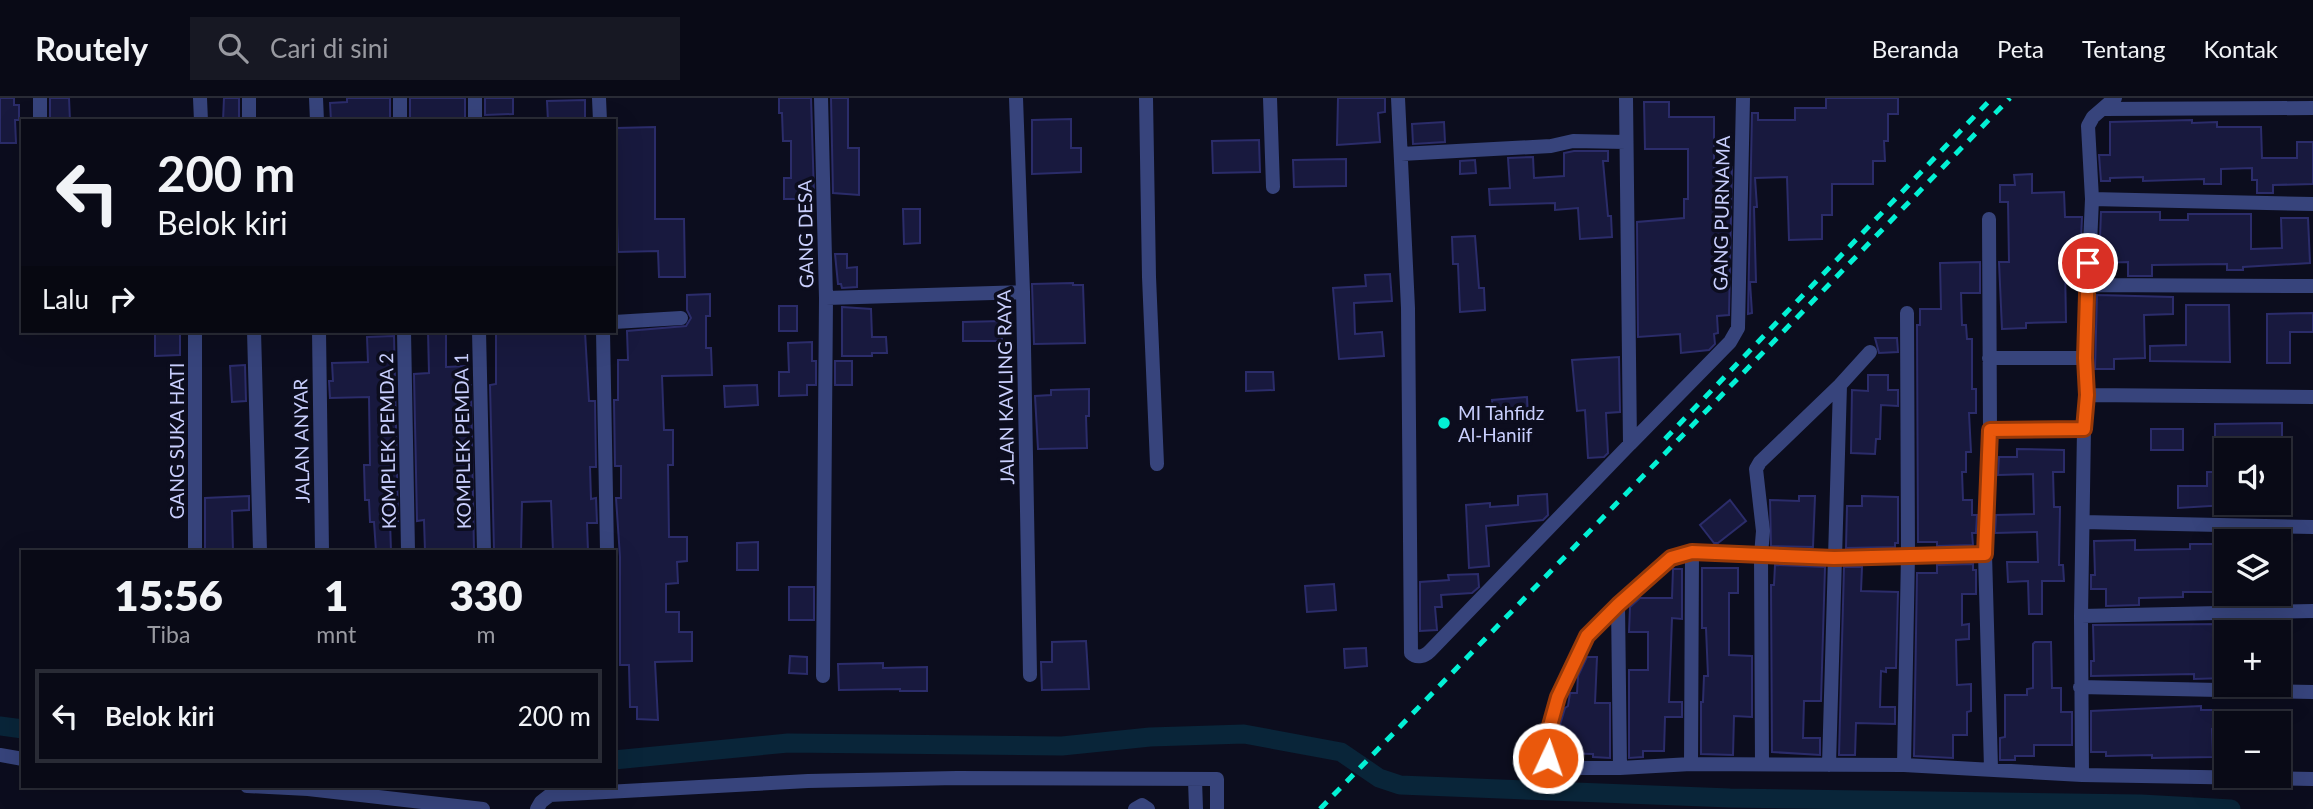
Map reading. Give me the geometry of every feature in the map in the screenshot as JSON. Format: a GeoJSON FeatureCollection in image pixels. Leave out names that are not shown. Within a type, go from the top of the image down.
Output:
{"type":"FeatureCollection","features":[{"type":"Feature","properties":{"kind":"street"},"geometry":{"type":"LineString","coordinates":[[40,98],[40,119]]}},
{"type":"Feature","properties":{"kind":"street"},"geometry":{"type":"LineString","coordinates":[[200,98],[201,119]]}},
{"type":"Feature","properties":{"kind":"street"},"geometry":{"type":"LineString","coordinates":[[249,98],[249,119]]}},
{"type":"Feature","properties":{"kind":"street"},"geometry":{"type":"LineString","coordinates":[[316,98],[317,119]]}},
{"type":"Feature","properties":{"kind":"street"},"geometry":{"type":"LineString","coordinates":[[400,98],[400,119]]}},
{"type":"Feature","properties":{"kind":"street"},"geometry":{"type":"LineString","coordinates":[[475,98],[475,119]]}},
{"type":"Feature","properties":{"kind":"street"},"geometry":{"type":"LineString","coordinates":[[599,98],[600,119]]}},
{"type":"Feature","properties":{"kind":"street","name":"GANG DESA"},"geometry":{"type":"LineString","coordinates":[[821,98],[826,298],[1023,292]]}},
{"type":"Feature","properties":{"kind":"street","name":"JALAN KAVLING RAYA"},"geometry":{"type":"LineString","coordinates":[[1016,98],[1023,292],[1030,675]]}},
{"type":"Feature","properties":{"kind":"street"},"geometry":{"type":"LineString","coordinates":[[1146,98],[1149,277],[1157,464]]}},
{"type":"Feature","properties":{"kind":"street"},"geometry":{"type":"LineString","coordinates":[[1270,98],[1273,187]]}},
{"type":"Feature","properties":{"kind":"street"},"geometry":{"type":"LineString","coordinates":[[1398,98],[1408,308],[1411,653],[1422,656],[1430,651],[1630,444],[1626,98]]}},
{"type":"Feature","properties":{"kind":"street","name":"GANG PURNAMA"},"geometry":{"type":"LineString","coordinates":[[1630,444],[1734,337],[1738,328],[1743,98]]}},
{"type":"Feature","properties":{"kind":"street"},"geometry":{"type":"LineString","coordinates":[[2082,775],[2080,687],[2084,429],[2087,395],[2085,358],[2092,200],[2088,126],[2093,117],[2115,98]]}},
{"type":"Feature","properties":{"kind":"street"},"geometry":{"type":"LineString","coordinates":[[2104,109],[2313,108]]}},
{"type":"Feature","properties":{"kind":"street"},"geometry":{"type":"LineString","coordinates":[[1401,154],[1551,146],[1573,141],[1626,142]]}},
{"type":"Feature","properties":{"kind":"street"},"geometry":{"type":"LineString","coordinates":[[2092,200],[2313,204]]}},
{"type":"Feature","properties":{"kind":"street"},"geometry":{"type":"LineString","coordinates":[[1989,219],[1990,430],[1985,554],[1991,768]]}},
{"type":"Feature","properties":{"kind":"street"},"geometry":{"type":"LineString","coordinates":[[2087,285],[2313,286]]}},
{"type":"Feature","properties":{"kind":"street"},"geometry":{"type":"LineString","coordinates":[[823,676],[826,298]]}},
{"type":"Feature","properties":{"kind":"street"},"geometry":{"type":"LineString","coordinates":[[1904,765],[1908,555],[1907,313]]}},
{"type":"Feature","properties":{"kind":"street"},"geometry":{"type":"LineString","coordinates":[[616,322],[681,318]]}},
{"type":"Feature","properties":{"kind":"street","name":"GANG SUKA HATI"},"geometry":{"type":"LineString","coordinates":[[195,333],[195,550]]}},
{"type":"Feature","properties":{"kind":"street"},"geometry":{"type":"LineString","coordinates":[[254,333],[260,550]]}},
{"type":"Feature","properties":{"kind":"street","name":"JALAN ANYAR"},"geometry":{"type":"LineString","coordinates":[[318,333],[322,550]]}},
{"type":"Feature","properties":{"kind":"street","name":"KOMPLEK PEMDA 2"},"geometry":{"type":"LineString","coordinates":[[404,333],[408,550]]}},
{"type":"Feature","properties":{"kind":"street","name":"KOMPLEK PEMDA 1"},"geometry":{"type":"LineString","coordinates":[[479,333],[484,550]]}},
{"type":"Feature","properties":{"kind":"street"},"geometry":{"type":"LineString","coordinates":[[603,333],[607,550]]}},
{"type":"Feature","properties":{"kind":"street"},"geometry":{"type":"LineString","coordinates":[[1762,764],[1763,531],[1757,467],[1870,352]]}},
{"type":"Feature","properties":{"kind":"street"},"geometry":{"type":"LineString","coordinates":[[1989,358],[2085,358]]}},
{"type":"Feature","properties":{"kind":"street"},"geometry":{"type":"LineString","coordinates":[[1829,765],[1840,385]]}},
{"type":"Feature","properties":{"kind":"street"},"geometry":{"type":"LineString","coordinates":[[2087,395],[2313,397]]}},
{"type":"Feature","properties":{"kind":"street"},"geometry":{"type":"LineString","coordinates":[[1990,430],[2084,429]]}},
{"type":"Feature","properties":{"kind":"street"},"geometry":{"type":"LineString","coordinates":[[2083,522],[2313,527]]}},
{"type":"Feature","properties":{"kind":"street"},"geometry":{"type":"LineString","coordinates":[[1985,554],[1834,558],[1692,552],[1671,558],[1587,636],[1550,720],[1550,762],[1559,768],[1692,764],[1904,765],[2082,775],[2313,779]]}},
{"type":"Feature","properties":{"kind":"street"},"geometry":{"type":"LineString","coordinates":[[1692,552],[1692,764]]}},
{"type":"Feature","properties":{"kind":"street"},"geometry":{"type":"LineString","coordinates":[[1618,605],[1620,768]]}},
{"type":"Feature","properties":{"kind":"street"},"geometry":{"type":"LineString","coordinates":[[2081,616],[2313,611]]}},
{"type":"Feature","properties":{"kind":"street"},"geometry":{"type":"LineString","coordinates":[[2080,687],[2313,692]]}},
{"type":"Feature","properties":{"kind":"street"},"geometry":{"type":"LineString","coordinates":[[0,755],[21,759]]}},
{"type":"Feature","properties":{"kind":"street"},"geometry":{"type":"LineString","coordinates":[[537,809],[550,795],[610,789],[808,781],[983,778],[1217,779],[1217,809]]}},
{"type":"Feature","properties":{"kind":"street"},"geometry":{"type":"LineString","coordinates":[[1195,780],[1196,809]]}},
{"type":"Feature","properties":{"kind":"street"},"geometry":{"type":"LineString","coordinates":[[288,788],[483,809]]}},
{"type":"Feature","properties":{"kind":"street"},"geometry":{"type":"LineString","coordinates":[[1135,809],[1142,805],[1148,809]]}},
{"type":"Feature","properties":{"kind":"building"},"geometry":{"type":"Polygon","coordinates":[[[0,98],[14,98],[14,105],[19,105],[19,120],[15,120],[16,143],[0,143],[0,98]]]}},
{"type":"Feature","properties":{"kind":"building"},"geometry":{"type":"Polygon","coordinates":[[[50,98],[69,98],[70,119],[50,119],[50,98]]]}},
{"type":"Feature","properties":{"kind":"building"},"geometry":{"type":"Polygon","coordinates":[[[224,98],[239,98],[239,119],[223,119],[224,98]]]}},
{"type":"Feature","properties":{"kind":"building"},"geometry":{"type":"Polygon","coordinates":[[[347,98],[390,98],[390,119],[331,119],[330,103],[347,102],[347,98]]]}},
{"type":"Feature","properties":{"kind":"building"},"geometry":{"type":"Polygon","coordinates":[[[410,98],[465,98],[465,119],[410,119],[410,98]]]}},
{"type":"Feature","properties":{"kind":"building"},"geometry":{"type":"Polygon","coordinates":[[[485,98],[513,98],[513,114],[485,115],[485,98]]]}},
{"type":"Feature","properties":{"kind":"building"},"geometry":{"type":"Polygon","coordinates":[[[779,98],[811,98],[814,194],[801,194],[801,199],[784,199],[784,178],[791,178],[791,141],[783,141],[779,98]]]}},
{"type":"Feature","properties":{"kind":"building"},"geometry":{"type":"Polygon","coordinates":[[[831,98],[848,98],[848,148],[859,148],[859,195],[833,193],[831,98]]]}},
{"type":"Feature","properties":{"kind":"building"},"geometry":{"type":"Polygon","coordinates":[[[1338,98],[1385,98],[1385,112],[1378,113],[1380,142],[1337,145],[1338,98]]]}},
{"type":"Feature","properties":{"kind":"building"},"geometry":{"type":"Polygon","coordinates":[[[1826,98],[1898,98],[1898,114],[1888,114],[1888,141],[1884,141],[1885,161],[1873,161],[1873,184],[1832,184],[1832,215],[1822,215],[1822,239],[1789,240],[1787,177],[1755,178],[1756,282],[1750,282],[1752,313],[1748,314],[1752,113],[1758,113],[1758,120],[1795,120],[1795,108],[1826,108],[1826,98]]]}},
{"type":"Feature","properties":{"kind":"building"},"geometry":{"type":"Polygon","coordinates":[[[585,100],[585,119],[548,119],[547,101],[585,100]]]}},
{"type":"Feature","properties":{"kind":"building"},"geometry":{"type":"Polygon","coordinates":[[[1644,102],[1669,102],[1669,117],[1714,117],[1714,167],[1732,167],[1729,315],[1717,316],[1718,333],[1714,334],[1715,344],[1709,350],[1681,353],[1680,334],[1638,337],[1637,222],[1684,218],[1684,199],[1688,199],[1688,149],[1645,149],[1644,102]]]}},
{"type":"Feature","properties":{"kind":"building"},"geometry":{"type":"Polygon","coordinates":[[[1071,119],[1071,148],[1081,148],[1081,172],[1032,174],[1032,120],[1071,119]]]}},
{"type":"Feature","properties":{"kind":"building"},"geometry":{"type":"Polygon","coordinates":[[[2192,120],[2192,123],[2217,122],[2217,127],[2261,127],[2262,158],[2297,158],[2297,142],[2313,142],[2313,184],[2273,185],[2273,193],[2257,193],[2257,180],[2252,180],[2252,168],[2221,169],[2221,184],[2204,184],[2204,179],[2143,181],[2143,177],[2110,178],[2110,181],[2101,181],[2099,155],[2110,155],[2110,122],[2192,120]]]}},
{"type":"Feature","properties":{"kind":"building"},"geometry":{"type":"Polygon","coordinates":[[[1444,122],[1445,142],[1413,144],[1412,124],[1444,122]]]}},
{"type":"Feature","properties":{"kind":"building"},"geometry":{"type":"Polygon","coordinates":[[[655,127],[655,219],[684,219],[685,277],[659,277],[658,251],[618,252],[617,128],[655,127]]]}},
{"type":"Feature","properties":{"kind":"building"},"geometry":{"type":"Polygon","coordinates":[[[1259,140],[1260,172],[1213,173],[1212,141],[1259,140]]]}},
{"type":"Feature","properties":{"kind":"building"},"geometry":{"type":"Polygon","coordinates":[[[1608,151],[1608,161],[1603,161],[1612,237],[1580,239],[1578,208],[1555,210],[1555,203],[1490,205],[1489,189],[1510,188],[1508,158],[1533,157],[1534,178],[1564,176],[1564,153],[1608,151]]]}},
{"type":"Feature","properties":{"kind":"building"},"geometry":{"type":"Polygon","coordinates":[[[1346,159],[1346,186],[1294,187],[1293,160],[1346,159]]]}},
{"type":"Feature","properties":{"kind":"building"},"geometry":{"type":"Polygon","coordinates":[[[1475,160],[1476,173],[1460,174],[1460,161],[1475,160]]]}},
{"type":"Feature","properties":{"kind":"building"},"geometry":{"type":"Polygon","coordinates":[[[2032,174],[2032,193],[2064,192],[2065,217],[2082,217],[2080,263],[2065,264],[2066,322],[2026,323],[2026,328],[2002,329],[1999,262],[2009,262],[2008,202],[2000,202],[2000,185],[2015,185],[2014,175],[2032,174]]]}},
{"type":"Feature","properties":{"kind":"building"},"geometry":{"type":"Polygon","coordinates":[[[903,209],[920,209],[920,243],[904,244],[903,209]]]}},
{"type":"Feature","properties":{"kind":"building"},"geometry":{"type":"Polygon","coordinates":[[[2101,212],[2160,212],[2160,220],[2188,220],[2188,214],[2251,214],[2251,249],[2282,248],[2281,218],[2308,218],[2310,263],[2243,267],[2243,270],[2227,270],[2227,264],[2152,265],[2152,276],[2128,276],[2128,262],[2099,263],[2101,212]]]}},
{"type":"Feature","properties":{"kind":"building"},"geometry":{"type":"Polygon","coordinates":[[[1475,236],[1479,288],[1484,288],[1485,310],[1460,312],[1458,264],[1453,264],[1452,237],[1475,236]]]}},
{"type":"Feature","properties":{"kind":"building"},"geometry":{"type":"Polygon","coordinates":[[[835,254],[847,254],[847,268],[857,267],[857,287],[842,288],[841,284],[838,284],[835,254]]]}},
{"type":"Feature","properties":{"kind":"building"},"geometry":{"type":"Polygon","coordinates":[[[1980,262],[1980,293],[1961,293],[1962,325],[1966,325],[1967,339],[1972,339],[1972,389],[1976,389],[1976,413],[1969,413],[1971,452],[1966,452],[1966,472],[1962,472],[1963,500],[1972,500],[1972,515],[1977,515],[1976,533],[1972,533],[1973,545],[1937,546],[1937,542],[1918,542],[1917,325],[1920,325],[1920,309],[1941,309],[1940,263],[1980,262]]]}},
{"type":"Feature","properties":{"kind":"building"},"geometry":{"type":"Polygon","coordinates":[[[1390,274],[1392,301],[1354,303],[1355,334],[1382,332],[1384,356],[1339,359],[1333,288],[1366,286],[1365,275],[1390,274]]]}},
{"type":"Feature","properties":{"kind":"building"},"geometry":{"type":"Polygon","coordinates":[[[1032,284],[1083,285],[1085,343],[1034,344],[1032,284]]]}},
{"type":"Feature","properties":{"kind":"building"},"geometry":{"type":"Polygon","coordinates":[[[710,294],[710,316],[706,316],[706,348],[711,348],[712,375],[662,376],[664,430],[673,430],[673,465],[668,465],[669,537],[687,537],[687,561],[677,562],[678,583],[666,584],[666,612],[679,612],[679,632],[692,632],[692,661],[655,662],[658,720],[637,719],[637,707],[630,707],[629,665],[620,665],[620,557],[616,498],[621,498],[621,466],[615,466],[614,400],[618,400],[618,360],[628,360],[627,331],[686,326],[691,318],[687,310],[687,295],[710,294]]]}},
{"type":"Feature","properties":{"kind":"building"},"geometry":{"type":"Polygon","coordinates":[[[2097,295],[2173,297],[2173,314],[2144,315],[2145,358],[2114,359],[2114,369],[2095,369],[2097,295]]]}},
{"type":"Feature","properties":{"kind":"building"},"geometry":{"type":"Polygon","coordinates":[[[2186,305],[2229,305],[2230,362],[2150,361],[2150,346],[2186,345],[2186,305]]]}},
{"type":"Feature","properties":{"kind":"building"},"geometry":{"type":"Polygon","coordinates":[[[779,306],[797,306],[797,331],[779,331],[779,306]]]}},
{"type":"Feature","properties":{"kind":"building"},"geometry":{"type":"Polygon","coordinates":[[[842,307],[871,309],[872,337],[886,337],[887,353],[842,356],[842,307]]]}},
{"type":"Feature","properties":{"kind":"building"},"geometry":{"type":"Polygon","coordinates":[[[2313,313],[2313,332],[2290,332],[2290,363],[2267,363],[2267,314],[2313,313]]]}},
{"type":"Feature","properties":{"kind":"building"},"geometry":{"type":"Polygon","coordinates":[[[1002,321],[1002,341],[963,341],[963,322],[1002,321]]]}},
{"type":"Feature","properties":{"kind":"building"},"geometry":{"type":"Polygon","coordinates":[[[155,333],[180,333],[180,355],[155,356],[155,333]]]}},
{"type":"Feature","properties":{"kind":"building"},"geometry":{"type":"Polygon","coordinates":[[[428,333],[446,333],[446,367],[466,366],[466,385],[471,385],[474,550],[425,550],[424,520],[417,521],[414,374],[429,373],[428,333]]]}},
{"type":"Feature","properties":{"kind":"building"},"geometry":{"type":"Polygon","coordinates":[[[496,333],[585,333],[589,401],[595,401],[596,467],[590,467],[591,499],[596,498],[597,523],[587,523],[588,550],[553,550],[551,501],[522,502],[521,550],[494,550],[490,385],[496,384],[496,333]]]}},
{"type":"Feature","properties":{"kind":"building"},"geometry":{"type":"Polygon","coordinates":[[[394,336],[398,521],[390,521],[391,550],[376,550],[374,522],[370,522],[369,500],[365,500],[364,465],[370,465],[369,397],[330,398],[332,363],[368,362],[367,337],[394,336]]]}},
{"type":"Feature","properties":{"kind":"building"},"geometry":{"type":"Polygon","coordinates":[[[1875,338],[1897,338],[1898,352],[1879,353],[1875,338]]]}},
{"type":"Feature","properties":{"kind":"building"},"geometry":{"type":"Polygon","coordinates":[[[812,342],[812,361],[816,361],[816,385],[807,385],[807,395],[779,396],[779,372],[789,372],[788,343],[812,342]]]}},
{"type":"Feature","properties":{"kind":"building"},"geometry":{"type":"Polygon","coordinates":[[[1619,357],[1620,412],[1606,413],[1608,453],[1604,457],[1588,458],[1585,410],[1577,411],[1572,360],[1619,357]]]}},
{"type":"Feature","properties":{"kind":"building"},"geometry":{"type":"Polygon","coordinates":[[[835,361],[852,361],[852,385],[835,385],[835,361]]]}},
{"type":"Feature","properties":{"kind":"building"},"geometry":{"type":"Polygon","coordinates":[[[245,365],[246,401],[232,402],[230,366],[245,365]]]}},
{"type":"Feature","properties":{"kind":"building"},"geometry":{"type":"Polygon","coordinates":[[[1246,372],[1273,372],[1274,390],[1246,391],[1246,372]]]}},
{"type":"Feature","properties":{"kind":"building"},"geometry":{"type":"Polygon","coordinates":[[[1868,375],[1888,375],[1888,390],[1898,390],[1898,406],[1881,405],[1880,439],[1876,439],[1875,454],[1851,453],[1852,390],[1868,391],[1868,375]]]}},
{"type":"Feature","properties":{"kind":"building"},"geometry":{"type":"Polygon","coordinates":[[[757,385],[758,405],[725,407],[724,386],[757,385]]]}},
{"type":"Feature","properties":{"kind":"building"},"geometry":{"type":"Polygon","coordinates":[[[1089,389],[1087,448],[1038,449],[1035,396],[1051,395],[1051,390],[1089,389]]]}},
{"type":"Feature","properties":{"kind":"building"},"geometry":{"type":"Polygon","coordinates":[[[1527,397],[1528,417],[1494,420],[1492,400],[1527,397]]]}},
{"type":"Feature","properties":{"kind":"building"},"geometry":{"type":"Polygon","coordinates":[[[2282,423],[2282,438],[2215,438],[2215,424],[2282,423]]]}},
{"type":"Feature","properties":{"kind":"building"},"geometry":{"type":"Polygon","coordinates":[[[2151,429],[2183,429],[2183,450],[2151,450],[2151,429]]]}},
{"type":"Feature","properties":{"kind":"building"},"geometry":{"type":"Polygon","coordinates":[[[2017,449],[2064,450],[2064,472],[2053,472],[2054,507],[2060,507],[2059,565],[2063,565],[2064,581],[2042,581],[2042,614],[2029,614],[2028,581],[2008,582],[2007,562],[2038,562],[2037,532],[1995,533],[1996,515],[2034,514],[2033,474],[1998,475],[1999,457],[2017,457],[2017,449]]]}},
{"type":"Feature","properties":{"kind":"building"},"geometry":{"type":"Polygon","coordinates":[[[2207,472],[2214,472],[2214,506],[2178,508],[2178,486],[2207,486],[2207,472]]]}},
{"type":"Feature","properties":{"kind":"building"},"geometry":{"type":"Polygon","coordinates":[[[1547,494],[1548,515],[1543,520],[1486,526],[1489,566],[1469,568],[1466,505],[1518,505],[1518,496],[1547,494]]]}},
{"type":"Feature","properties":{"kind":"building"},"geometry":{"type":"Polygon","coordinates":[[[249,496],[249,510],[232,511],[233,550],[205,550],[205,498],[249,496]]]}},
{"type":"Feature","properties":{"kind":"building"},"geometry":{"type":"Polygon","coordinates":[[[1799,496],[1815,496],[1813,547],[1771,546],[1770,500],[1799,501],[1799,496]]]}},
{"type":"Feature","properties":{"kind":"building"},"geometry":{"type":"Polygon","coordinates":[[[1862,496],[1898,497],[1898,543],[1895,543],[1895,547],[1846,548],[1847,506],[1862,506],[1862,496]]]}},
{"type":"Feature","properties":{"kind":"building"},"geometry":{"type":"Polygon","coordinates":[[[1730,500],[1746,521],[1718,543],[1714,543],[1700,525],[1730,500]]]}},
{"type":"Feature","properties":{"kind":"building"},"geometry":{"type":"Polygon","coordinates":[[[2135,540],[2135,550],[2190,549],[2190,544],[2214,544],[2214,592],[2183,592],[2183,597],[2139,598],[2139,605],[2106,606],[2106,589],[2091,589],[2091,575],[2095,575],[2094,541],[2135,540]]]}},
{"type":"Feature","properties":{"kind":"building"},"geometry":{"type":"Polygon","coordinates":[[[758,542],[758,570],[737,570],[737,543],[758,542]]]}},
{"type":"Feature","properties":{"kind":"building"},"geometry":{"type":"Polygon","coordinates":[[[1973,564],[1973,570],[1976,570],[1976,594],[1962,594],[1962,625],[1969,624],[1969,639],[1956,640],[1957,685],[1971,684],[1971,711],[1967,712],[1967,735],[1953,735],[1953,758],[1914,756],[1917,573],[1937,573],[1937,565],[1973,564]]]}},
{"type":"Feature","properties":{"kind":"building"},"geometry":{"type":"Polygon","coordinates":[[[1775,565],[1825,567],[1821,701],[1804,701],[1803,738],[1820,738],[1820,755],[1772,752],[1771,585],[1774,585],[1775,565]]]}},
{"type":"Feature","properties":{"kind":"building"},"geometry":{"type":"Polygon","coordinates":[[[1844,567],[1862,567],[1861,591],[1898,592],[1896,668],[1881,671],[1880,707],[1895,707],[1895,724],[1856,723],[1855,755],[1839,755],[1844,567]]]}},
{"type":"Feature","properties":{"kind":"building"},"geometry":{"type":"Polygon","coordinates":[[[1702,568],[1738,568],[1738,593],[1729,593],[1729,655],[1752,656],[1752,717],[1734,716],[1733,755],[1701,754],[1701,702],[1704,676],[1708,676],[1706,628],[1702,628],[1702,568]]]}},
{"type":"Feature","properties":{"kind":"building"},"geometry":{"type":"Polygon","coordinates":[[[1673,569],[1682,569],[1682,619],[1672,618],[1669,702],[1682,702],[1682,717],[1665,717],[1664,751],[1643,751],[1643,757],[1629,758],[1629,670],[1648,670],[1648,632],[1629,632],[1630,607],[1640,598],[1672,598],[1673,569]]]}},
{"type":"Feature","properties":{"kind":"building"},"geometry":{"type":"Polygon","coordinates":[[[1478,574],[1479,587],[1472,593],[1441,595],[1442,607],[1435,607],[1437,630],[1420,631],[1420,582],[1449,580],[1448,575],[1478,574]]]}},
{"type":"Feature","properties":{"kind":"building"},"geometry":{"type":"Polygon","coordinates":[[[1334,584],[1336,610],[1307,612],[1305,586],[1334,584]]]}},
{"type":"Feature","properties":{"kind":"building"},"geometry":{"type":"Polygon","coordinates":[[[789,587],[814,587],[814,620],[789,620],[789,587]]]}},
{"type":"Feature","properties":{"kind":"building"},"geometry":{"type":"Polygon","coordinates":[[[2214,624],[2214,678],[2194,679],[2194,674],[2091,676],[2091,661],[2094,661],[2093,625],[2214,624]]]}},
{"type":"Feature","properties":{"kind":"building"},"geometry":{"type":"Polygon","coordinates":[[[1086,641],[1089,689],[1042,690],[1041,662],[1052,662],[1052,642],[1086,641]]]}},
{"type":"Feature","properties":{"kind":"building"},"geometry":{"type":"Polygon","coordinates":[[[2035,642],[2051,642],[2052,688],[2061,688],[2061,712],[2072,712],[2072,745],[2034,745],[2034,756],[2015,756],[2015,760],[2000,760],[2000,738],[2005,737],[2005,695],[2027,695],[2027,689],[2033,688],[2035,642]]]}},
{"type":"Feature","properties":{"kind":"building"},"geometry":{"type":"Polygon","coordinates":[[[1366,648],[1367,666],[1345,668],[1344,649],[1366,648]]]}},
{"type":"Feature","properties":{"kind":"building"},"geometry":{"type":"Polygon","coordinates":[[[790,656],[807,657],[807,674],[789,673],[790,656]]]}},
{"type":"Feature","properties":{"kind":"building"},"geometry":{"type":"Polygon","coordinates":[[[1587,657],[1597,657],[1595,703],[1610,703],[1610,758],[1593,757],[1593,754],[1558,753],[1559,728],[1565,708],[1568,706],[1570,693],[1577,693],[1578,676],[1587,657]]]}},
{"type":"Feature","properties":{"kind":"building"},"geometry":{"type":"Polygon","coordinates":[[[883,663],[883,668],[927,667],[927,691],[839,690],[838,664],[883,663]]]}},
{"type":"Feature","properties":{"kind":"building"},"geometry":{"type":"Polygon","coordinates":[[[2201,706],[2201,710],[2226,710],[2214,711],[2213,757],[2152,758],[2152,755],[2106,756],[2106,752],[2091,752],[2091,711],[2201,706]]]}},
{"type":"Feature","properties":{"kind":"waterway"},"geometry":{"type":"LineString","coordinates":[[0,726],[21,729]]}},
{"type":"Feature","properties":{"kind":"waterway"},"geometry":{"type":"LineString","coordinates":[[616,760],[788,743],[1062,746],[1150,737],[1244,734],[1341,752],[1379,778],[1400,785],[1730,798],[2141,804],[2231,809]]}},
{"type":"Feature","properties":{"kind":"railway"},"geometry":{"type":"LineString","coordinates":[[1665,439],[1992,98]]}},
{"type":"Feature","properties":{"kind":"railway"},"geometry":{"type":"LineString","coordinates":[[1320,809],[2010,98]]}},
{"type":"Feature","properties":{"kind":"place","name":"MI Tahfidz Al-Haniif"},"geometry":{"type":"Point","coordinates":[1444,423]}},
{"type":"Feature","properties":{"kind":"route"},"geometry":{"type":"LineString","coordinates":[[1548,758],[1550,720],[1587,636],[1671,558],[1692,552],[1834,558],[1985,554],[1990,430],[2084,429],[2087,395],[2085,358],[2088,263]]}}]}
